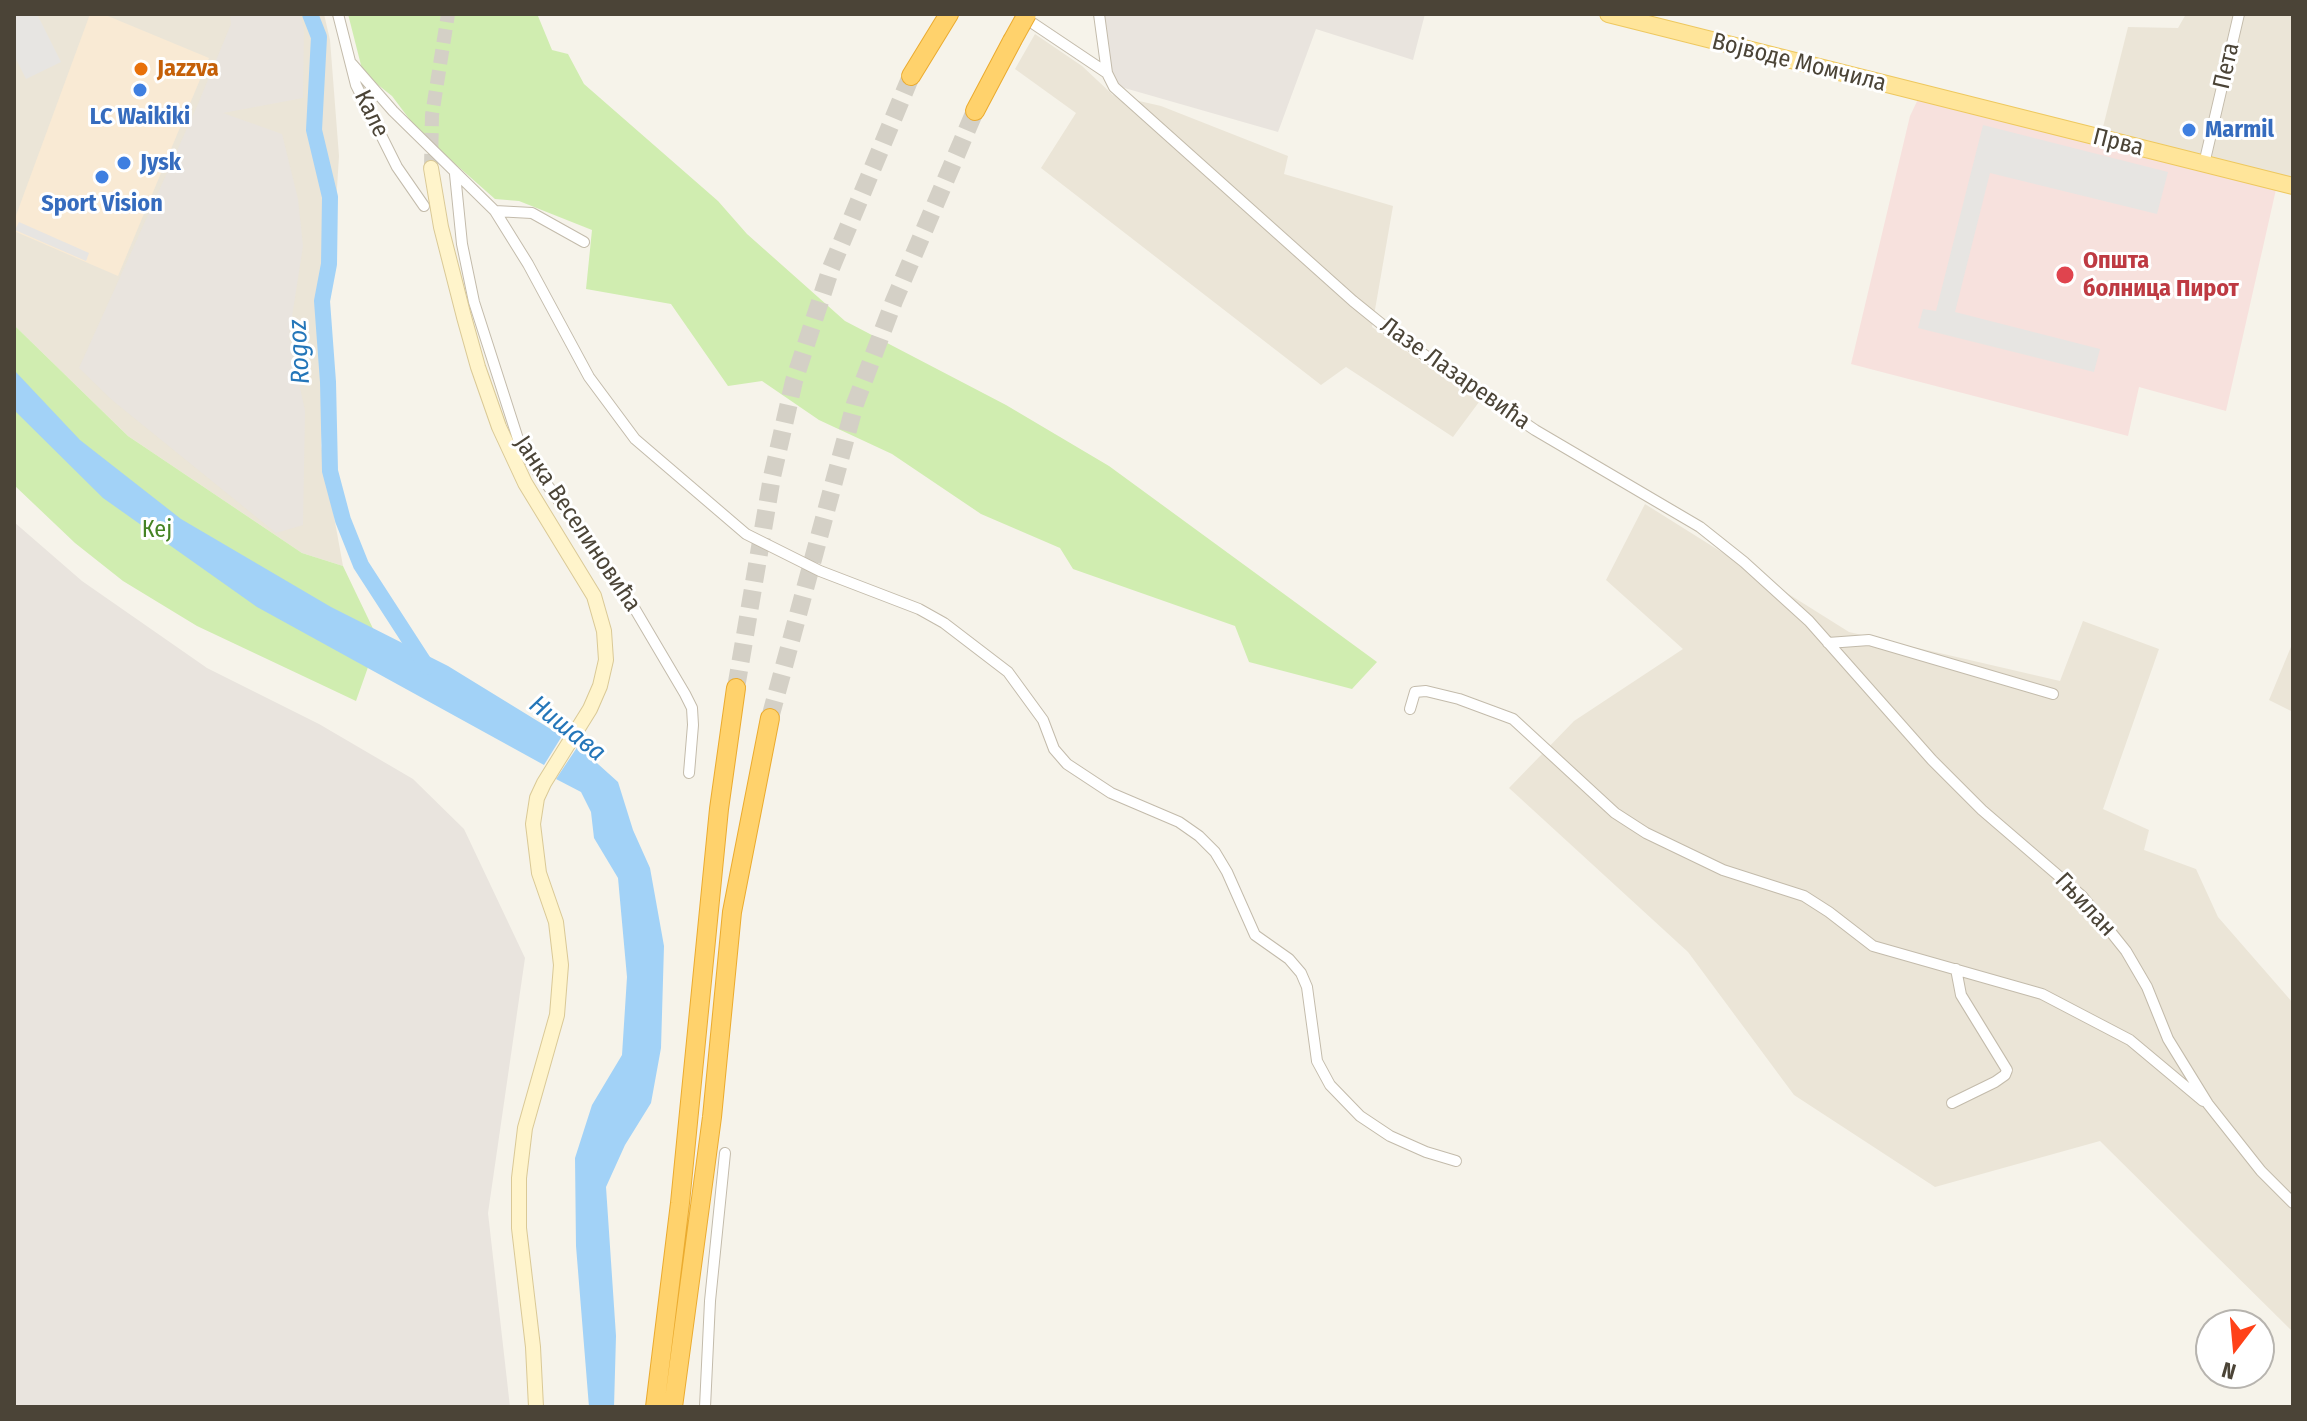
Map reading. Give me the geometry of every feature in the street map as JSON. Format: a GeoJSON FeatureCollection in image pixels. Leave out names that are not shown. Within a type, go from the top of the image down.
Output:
{"type":"FeatureCollection","features":[{"type":"Feature","properties":{"kind":"highway"},"geometry":{"type":"LineString","coordinates":[[911,76],[949,14]]}},
{"type":"Feature","properties":{"kind":"highway"},"geometry":{"type":"LineString","coordinates":[[975,111],[1027,14]]}},
{"type":"Feature","properties":{"kind":"highway"},"geometry":{"type":"LineString","coordinates":[[655,1407],[680,1203],[719,809],[736,688]]}},
{"type":"Feature","properties":{"kind":"highway"},"geometry":{"type":"LineString","coordinates":[[673,1407],[707,1162],[732,912],[770,718]]}},
{"type":"Feature","properties":{"kind":"main road","name":"Војводе Момчила"},"geometry":{"type":"LineString","coordinates":[[1608,14],[1944,100]]}},
{"type":"Feature","properties":{"kind":"main road","name":"Прва"},"geometry":{"type":"LineString","coordinates":[[1944,100],[2293,186]]}},
{"type":"Feature","properties":{"kind":"main road"},"geometry":{"type":"LineString","coordinates":[[431,168],[441,227],[464,317],[499,427],[525,483],[579,568],[601,615],[606,660],[590,709],[552,767],[537,798],[533,840],[539,873],[556,922],[561,965],[557,1015],[525,1128],[519,1178],[519,1228],[533,1347],[536,1407]]}},
{"type":"Feature","properties":{"kind":"street","name":"Кале"},"geometry":{"type":"LineString","coordinates":[[338,14],[356,85],[397,167],[424,206]]}},
{"type":"Feature","properties":{"kind":"street","name":"Лазе Лазаревића"},"geometry":{"type":"LineString","coordinates":[[1018,14],[1107,73],[1114,87],[1175,144],[1395,335],[1535,430],[1700,527],[1755,572],[1809,621],[1828,643]]}},
{"type":"Feature","properties":{"kind":"street"},"geometry":{"type":"LineString","coordinates":[[1099,14],[1107,73]]}},
{"type":"Feature","properties":{"kind":"street","name":"Пета"},"geometry":{"type":"LineString","coordinates":[[2204,164],[2239,14]]}},
{"type":"Feature","properties":{"kind":"street"},"geometry":{"type":"LineString","coordinates":[[352,64],[393,111],[495,211],[528,264],[589,377],[635,439],[746,534],[820,571],[919,609],[944,623],[1008,672],[1043,720],[1054,749],[1067,764],[1111,793],[1179,822],[1199,836],[1215,852],[1227,872],[1255,935],[1289,959],[1301,973],[1307,987],[1317,1061],[1330,1085],[1360,1116],[1390,1136],[1456,1161]]}},
{"type":"Feature","properties":{"kind":"street","name":"Јанка Веселиновића"},"geometry":{"type":"LineString","coordinates":[[455,174],[462,244],[474,302],[518,439],[530,461],[626,594],[685,694],[692,708],[693,725],[689,773]]}},
{"type":"Feature","properties":{"kind":"street"},"geometry":{"type":"LineString","coordinates":[[495,211],[532,213],[584,242]]}},
{"type":"Feature","properties":{"kind":"street"},"geometry":{"type":"LineString","coordinates":[[1828,643],[1869,640],[2053,694]]}},
{"type":"Feature","properties":{"kind":"street","name":"Гњилан"},"geometry":{"type":"LineString","coordinates":[[1828,643],[1887,712],[1982,810],[2082,896],[2126,951],[2147,987],[2168,1039],[2208,1104],[2261,1171],[2293,1203]]}},
{"type":"Feature","properties":{"kind":"street"},"geometry":{"type":"LineString","coordinates":[[1410,709],[1415,692],[1426,691],[1459,699],[1513,719],[1615,813],[1646,833],[1723,870],[1804,896],[1873,946],[2042,994],[2130,1040],[2208,1104]]}},
{"type":"Feature","properties":{"kind":"street"},"geometry":{"type":"LineString","coordinates":[[1952,1103],[1995,1082],[2007,1070],[1961,995],[1956,969]]}},
{"type":"Feature","properties":{"kind":"street"},"geometry":{"type":"LineString","coordinates":[[705,1407],[710,1301],[725,1153]]}},
{"type":"Feature","properties":{"kind":"shaded area"},"geometry":{"type":"Polygon","coordinates":[[[14,14],[324,14],[330,40],[339,156],[321,445],[343,566],[302,553],[128,436],[14,325],[14,14]]]}},
{"type":"Feature","properties":{"kind":"shaded area"},"geometry":{"type":"Polygon","coordinates":[[[14,14],[37,14],[61,62],[26,79],[14,55],[14,14]]]}},
{"type":"Feature","properties":{"kind":"shaded area"},"geometry":{"type":"Polygon","coordinates":[[[90,14],[103,14],[209,58],[118,276],[14,231],[14,221],[90,14]]]}},
{"type":"Feature","properties":{"kind":"shaded area"},"geometry":{"type":"Polygon","coordinates":[[[230,14],[299,14],[304,28],[303,98],[223,113],[282,134],[298,199],[303,246],[289,336],[305,411],[303,525],[276,533],[112,400],[79,368],[198,104],[231,24],[230,14]]]}},
{"type":"Feature","properties":{"kind":"shaded area"},"geometry":{"type":"Polygon","coordinates":[[[1101,14],[1425,14],[1413,60],[1316,29],[1278,132],[1121,87],[1110,73],[1101,14]]]}},
{"type":"Feature","properties":{"kind":"shaded area"},"geometry":{"type":"Polygon","coordinates":[[[2186,14],[2293,14],[2293,183],[2101,135],[2128,27],[2178,28],[2186,14]]]}},
{"type":"Feature","properties":{"kind":"shaded area"},"geometry":{"type":"Polygon","coordinates":[[[1035,34],[1082,66],[1113,95],[1161,106],[1288,156],[1284,174],[1393,206],[1372,327],[1479,402],[1453,437],[1346,367],[1321,385],[1041,168],[1076,113],[1015,69],[1035,34]]]}},
{"type":"Feature","properties":{"kind":"shaded area","name":"Општа болница Пирот"},"geometry":{"type":"Polygon","coordinates":[[[1920,95],[2277,185],[2226,411],[2139,387],[2128,436],[1851,364],[1910,116],[1920,95]]]}},
{"type":"Feature","properties":{"kind":"shaded area"},"geometry":{"type":"Polygon","coordinates":[[[1983,125],[2168,172],[2157,214],[1990,173],[1955,312],[2100,349],[2094,372],[1918,328],[1923,309],[1936,311],[1983,125]]]}},
{"type":"Feature","properties":{"kind":"shaded area"},"geometry":{"type":"Polygon","coordinates":[[[19,222],[89,253],[86,261],[15,230],[19,222]]]}},
{"type":"Feature","properties":{"kind":"shaded area"},"geometry":{"type":"Polygon","coordinates":[[[1645,504],[1849,632],[2060,681],[2083,621],[2159,649],[2103,809],[2149,830],[2144,850],[2196,869],[2218,917],[2293,1003],[2293,1332],[2275,1314],[2275,1309],[2270,1309],[2100,1141],[1935,1187],[1794,1095],[1688,952],[1509,788],[1574,721],[1683,649],[1606,580],[1645,504]]]}},
{"type":"Feature","properties":{"kind":"shaded area"},"geometry":{"type":"Polygon","coordinates":[[[14,522],[82,581],[207,668],[319,724],[413,779],[464,829],[525,958],[488,1213],[510,1407],[14,1407],[14,522]]]}},
{"type":"Feature","properties":{"kind":"shaded area"},"geometry":{"type":"Polygon","coordinates":[[[2293,642],[2293,712],[2269,700],[2293,642]]]}},
{"type":"Feature","properties":{"kind":"green space"},"geometry":{"type":"Polygon","coordinates":[[[348,14],[538,16],[552,50],[568,54],[584,84],[718,201],[747,234],[845,321],[1006,405],[1109,466],[1377,662],[1352,689],[1249,662],[1235,626],[1073,569],[1060,548],[981,514],[892,454],[819,420],[762,381],[728,386],[671,304],[586,289],[592,230],[519,201],[495,199],[419,132],[392,96],[363,73],[348,14]]]}},
{"type":"Feature","properties":{"kind":"green space","name":"Кеј"},"geometry":{"type":"Polygon","coordinates":[[[14,325],[128,436],[302,553],[343,566],[378,639],[356,701],[197,626],[123,581],[75,543],[14,485],[14,325]]]}},
{"type":"Feature","properties":{"kind":"water"},"geometry":{"type":"Polygon","coordinates":[[[14,370],[80,440],[181,519],[331,607],[448,666],[562,736],[544,765],[257,607],[103,498],[14,410],[14,370]]]}},
{"type":"Feature","properties":{"kind":"water"},"geometry":{"type":"Polygon","coordinates":[[[578,746],[618,782],[633,830],[650,868],[664,946],[661,1048],[651,1103],[625,1145],[606,1187],[616,1336],[614,1407],[589,1407],[576,1246],[575,1158],[592,1105],[622,1055],[627,977],[618,878],[594,838],[591,812],[581,792],[556,779],[578,746]]]}},
{"type":"Feature","properties":{"kind":"waterway","name":"Rogoz"},"geometry":{"type":"LineString","coordinates":[[310,14],[319,37],[314,130],[330,197],[329,264],[322,301],[330,471],[343,520],[361,565],[427,667]]}},
{"type":"Feature","properties":{"kind":"tunnel"},"geometry":{"type":"LineString","coordinates":[[431,168],[432,115],[448,14]]}},
{"type":"Feature","properties":{"kind":"tunnel"},"geometry":{"type":"LineString","coordinates":[[736,688],[772,477],[794,381],[831,268],[911,76]]}},
{"type":"Feature","properties":{"kind":"tunnel"},"geometry":{"type":"LineString","coordinates":[[770,718],[855,404],[894,301],[975,111]]}},
{"type":"Feature","properties":{"kind":"place","name":"Jazzva"},"geometry":{"type":"Point","coordinates":[141,69]}},
{"type":"Feature","properties":{"kind":"place","name":"LC Waikiki"},"geometry":{"type":"Point","coordinates":[140,90]}},
{"type":"Feature","properties":{"kind":"place","name":"Marmil"},"geometry":{"type":"Point","coordinates":[2189,130]}},
{"type":"Feature","properties":{"kind":"place","name":"Jysk"},"geometry":{"type":"Point","coordinates":[124,163]}},
{"type":"Feature","properties":{"kind":"place","name":"Sport Vision"},"geometry":{"type":"Point","coordinates":[102,177]}},
{"type":"Feature","properties":{"kind":"place","name":"Општа болница Пирот"},"geometry":{"type":"Point","coordinates":[2065,275]}},
{"type":"Feature","properties":{"kind":"water label","name":"Нишава"},"geometry":{"type":"Point","coordinates":[567,729]}}]}
